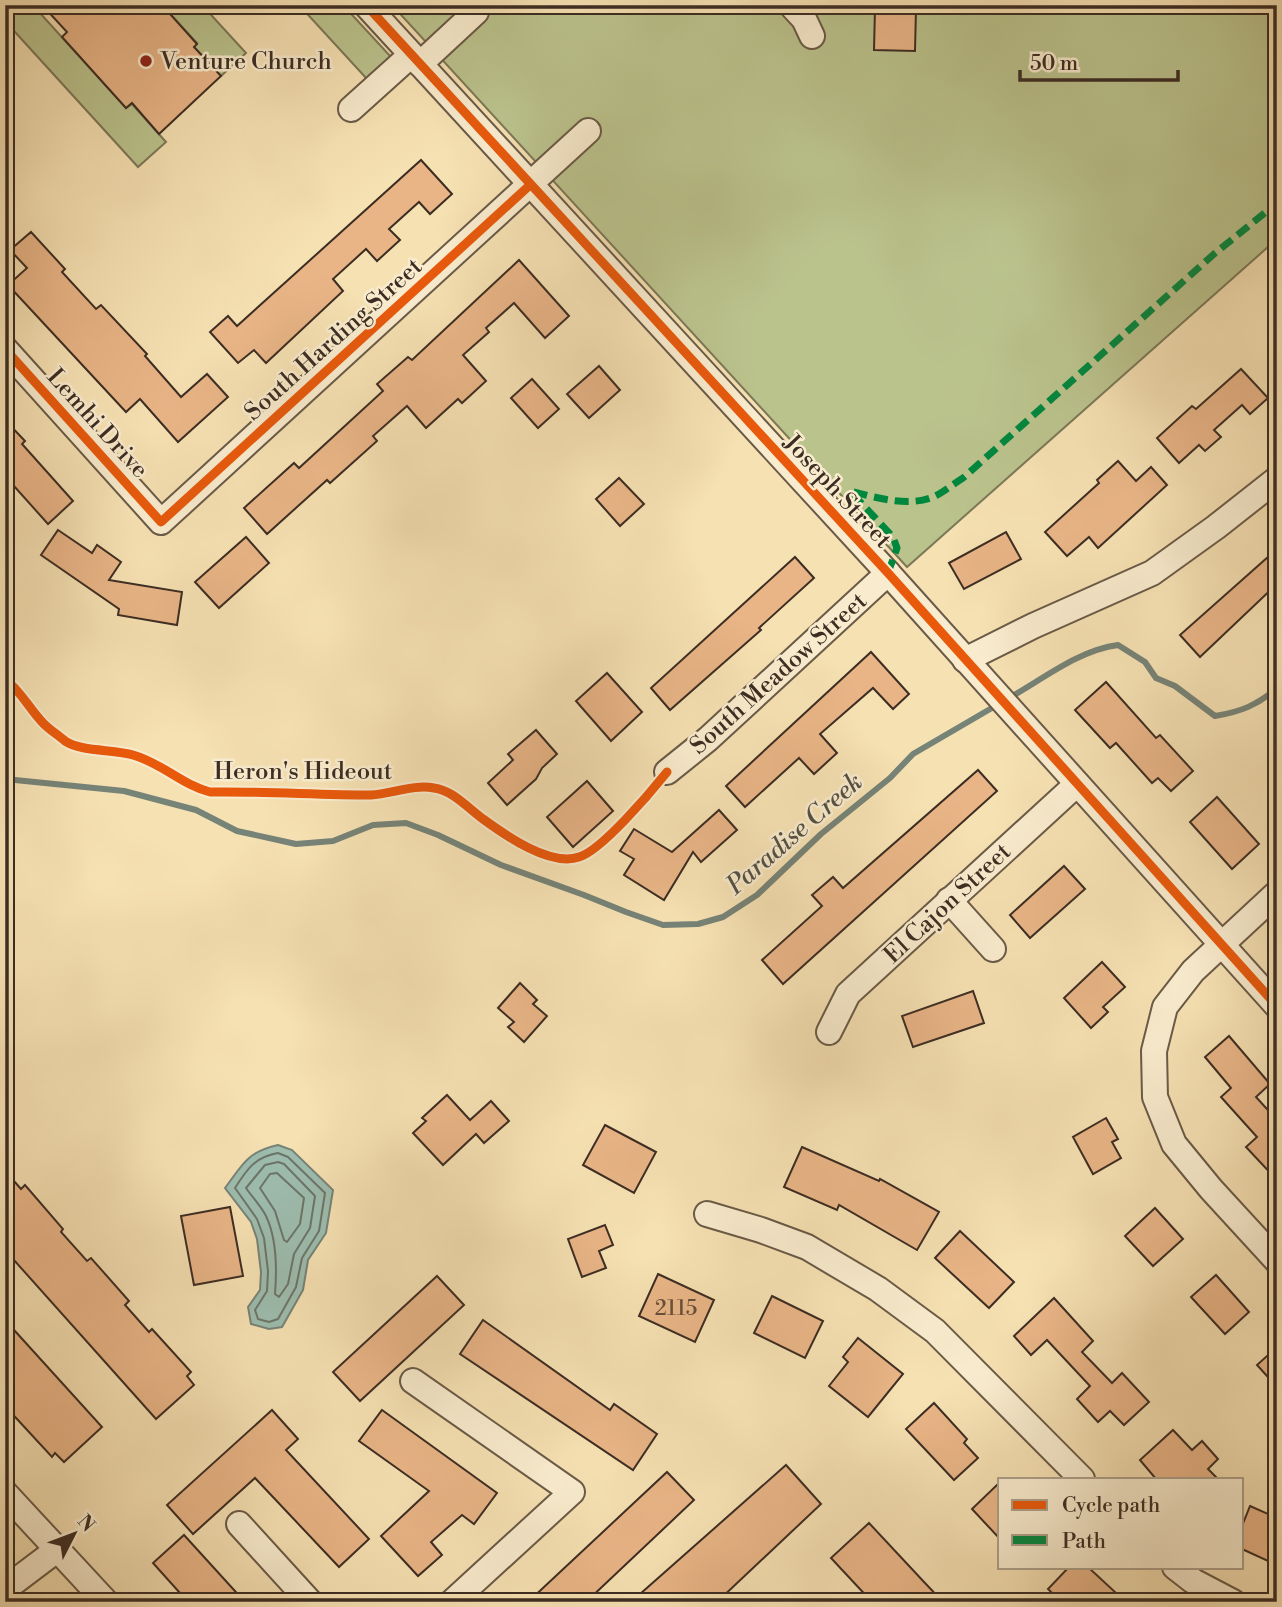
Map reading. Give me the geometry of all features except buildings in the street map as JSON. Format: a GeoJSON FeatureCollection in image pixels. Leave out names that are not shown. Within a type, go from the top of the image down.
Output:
{"type":"FeatureCollection","features":[{"type":"Feature","properties":{"kind":"street","name":"Joseph Street"},"geometry":{"type":"LineString","coordinates":[[366,5],[888,573],[1277,1006]]}},
{"type":"Feature","properties":{"kind":"street"},"geometry":{"type":"LineString","coordinates":[[791,5],[804,19],[812,36]]}},
{"type":"Feature","properties":{"kind":"street"},"geometry":{"type":"LineString","coordinates":[[351,108],[476,12]]}},
{"type":"Feature","properties":{"kind":"street","name":"South Harding Street"},"geometry":{"type":"LineString","coordinates":[[161,522],[588,131]]}},
{"type":"Feature","properties":{"kind":"street","name":"Lemhi Drive"},"geometry":{"type":"LineString","coordinates":[[5,349],[161,522]]}},
{"type":"Feature","properties":{"kind":"street"},"geometry":{"type":"LineString","coordinates":[[965,660],[1032,626],[1152,573],[1277,479]]}},
{"type":"Feature","properties":{"kind":"street","name":"South Meadow Street"},"geometry":{"type":"LineString","coordinates":[[667,772],[708,739],[888,573]]}},
{"type":"Feature","properties":{"kind":"street","name":"El Cajon Street"},"geometry":{"type":"LineString","coordinates":[[829,1032],[848,994],[1077,784]]}},
{"type":"Feature","properties":{"kind":"street"},"geometry":{"type":"LineString","coordinates":[[1277,893],[1192,971],[1165,1007],[1154,1051],[1156,1097],[1174,1144],[1277,1261]]}},
{"type":"Feature","properties":{"kind":"street"},"geometry":{"type":"LineString","coordinates":[[949,900],[993,949]]}},
{"type":"Feature","properties":{"kind":"street"},"geometry":{"type":"LineString","coordinates":[[707,1214],[807,1247],[878,1289],[934,1331],[1081,1478]]}},
{"type":"Feature","properties":{"kind":"street"},"geometry":{"type":"LineString","coordinates":[[413,1381],[572,1492],[452,1602]]}},
{"type":"Feature","properties":{"kind":"street"},"geometry":{"type":"LineString","coordinates":[[5,1493],[106,1602]]}},
{"type":"Feature","properties":{"kind":"street"},"geometry":{"type":"LineString","coordinates":[[239,1524],[310,1602]]}},
{"type":"Feature","properties":{"kind":"street"},"geometry":{"type":"LineString","coordinates":[[5,1589],[58,1549]]}},
{"type":"Feature","properties":{"kind":"street"},"geometry":{"type":"LineString","coordinates":[[1176,1568],[1193,1581],[1233,1602]]}},
{"type":"Feature","properties":{"kind":"green space"},"geometry":{"type":"Polygon","coordinates":[[[5,5],[45,5],[39,12],[126,108],[132,104],[166,142],[138,167],[5,21],[5,5]]]}},
{"type":"Feature","properties":{"kind":"green space"},"geometry":{"type":"Polygon","coordinates":[[[162,5],[202,5],[246,53],[221,76],[194,47],[197,43],[162,5]]]}},
{"type":"Feature","properties":{"kind":"green space"},"geometry":{"type":"Polygon","coordinates":[[[299,5],[343,5],[391,57],[367,79],[299,5]]]}},
{"type":"Feature","properties":{"kind":"green space"},"geometry":{"type":"Polygon","coordinates":[[[392,5],[1277,5],[1277,239],[907,567],[392,5]]]}},
{"type":"Feature","properties":{"kind":"water"},"geometry":{"type":"Polygon","coordinates":[[[278,1145],[292,1150],[333,1190],[326,1233],[308,1260],[303,1290],[282,1327],[269,1329],[251,1324],[248,1307],[260,1290],[257,1239],[251,1222],[225,1188],[252,1155],[278,1145]]]}},
{"type":"Feature","properties":{"kind":"waterway","name":"Paradise Creek"},"geometry":{"type":"LineString","coordinates":[[1009,698],[1075,659],[1118,645],[1145,662],[1156,678],[1175,686],[1215,716],[1248,707],[1277,688]]}},
{"type":"Feature","properties":{"kind":"waterway","name":"Paradise Creek"},"geometry":{"type":"LineString","coordinates":[[5,779],[124,791],[196,810],[237,831],[296,844],[333,841],[373,825],[406,823],[501,865],[663,925],[698,924],[723,917],[757,895],[821,834],[890,778],[913,754],[997,705]]}},
{"type":"Feature","properties":{"kind":"marked path"},"geometry":{"type":"LineString","coordinates":[[888,573],[897,548],[893,537],[850,491],[895,501],[918,501],[939,494],[963,478],[1214,254],[1277,203]]}},
{"type":"Feature","properties":{"kind":"cycle path"},"geometry":{"type":"LineString","coordinates":[[366,5],[888,573],[1277,1006]]}},
{"type":"Feature","properties":{"kind":"cycle path"},"geometry":{"type":"LineString","coordinates":[[5,349],[161,522],[530,185]]}},
{"type":"Feature","properties":{"kind":"cycle path","name":"Heron's Hideout"},"geometry":{"type":"LineString","coordinates":[[5,679],[44,724],[72,745],[125,753],[143,759],[200,789],[210,792],[371,795],[419,787],[441,789],[515,841],[555,858],[579,857],[600,844],[667,772]]}},
{"type":"Feature","properties":{"kind":"place","name":"Venture Church"},"geometry":{"type":"Point","coordinates":[146,61]}}]}
